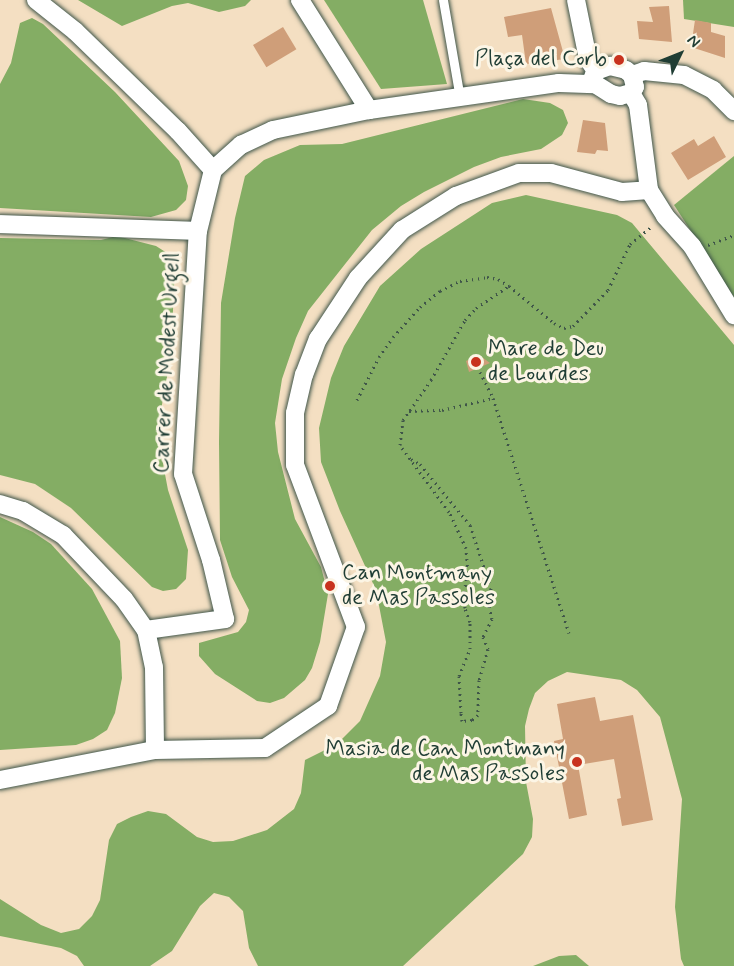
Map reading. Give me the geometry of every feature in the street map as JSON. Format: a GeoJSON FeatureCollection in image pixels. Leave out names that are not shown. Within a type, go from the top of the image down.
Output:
{"type":"FeatureCollection","features":[{"type":"Feature","properties":{"kind":"street"},"geometry":{"type":"LineString","coordinates":[[36,0],[83,39],[178,131],[213,170],[241,145],[273,130],[369,110],[595,77],[610,66],[626,70],[638,105],[649,190],[665,216],[694,250],[734,315]]}},
{"type":"Feature","properties":{"kind":"street"},"geometry":{"type":"LineString","coordinates":[[300,0],[369,110]]}},
{"type":"Feature","properties":{"kind":"street"},"geometry":{"type":"LineString","coordinates":[[576,0],[588,59],[595,77],[610,94],[620,96],[644,71],[684,75],[713,90],[734,111]]}},
{"type":"Feature","properties":{"kind":"street","name":"Carrer de Modest Urgell"},"geometry":{"type":"LineString","coordinates":[[146,630],[225,619],[211,560],[183,474],[198,231],[213,170]]}},
{"type":"Feature","properties":{"kind":"street"},"geometry":{"type":"LineString","coordinates":[[0,780],[155,750],[265,748],[328,706],[356,627],[295,465],[295,413],[304,375],[318,339],[358,278],[402,230],[456,196],[519,172],[551,173],[622,192],[649,190]]}},
{"type":"Feature","properties":{"kind":"street"},"geometry":{"type":"LineString","coordinates":[[0,224],[198,231]]}},
{"type":"Feature","properties":{"kind":"street"},"geometry":{"type":"LineString","coordinates":[[0,504],[23,511],[63,535],[124,599],[146,630],[154,667],[155,750]]}},
{"type":"Feature","properties":{"kind":"lane"},"geometry":{"type":"LineString","coordinates":[[442,0],[460,98]]}},
{"type":"Feature","properties":{"kind":"path"},"geometry":{"type":"LineString","coordinates":[[357,400],[379,357],[393,337],[420,307],[440,291],[460,281],[487,277],[498,279],[554,323],[564,328],[573,326],[608,290],[630,244],[665,216]]}},
{"type":"Feature","properties":{"kind":"path"},"geometry":{"type":"LineString","coordinates":[[694,250],[734,235]]}},
{"type":"Feature","properties":{"kind":"path"},"geometry":{"type":"LineString","coordinates":[[411,459],[420,464],[470,525],[491,588],[489,606],[492,619],[483,637],[488,649],[479,680],[478,716],[472,720],[462,721],[459,676],[470,649],[470,622],[464,600],[468,572],[466,548],[449,512],[400,445],[403,420],[431,380],[465,320],[476,308],[509,286]]}},
{"type":"Feature","properties":{"kind":"path"},"geometry":{"type":"LineString","coordinates":[[480,372],[493,398],[569,633]]}},
{"type":"Feature","properties":{"kind":"path"},"geometry":{"type":"LineString","coordinates":[[409,411],[442,410],[493,398]]}},
{"type":"Feature","properties":{"kind":"green space"},"geometry":{"type":"Polygon","coordinates":[[[78,0],[251,0],[245,6],[219,12],[188,3],[172,6],[122,26],[78,0]]]}},
{"type":"Feature","properties":{"kind":"green space"},"geometry":{"type":"Polygon","coordinates":[[[324,0],[423,0],[447,84],[381,89],[324,0]]]}},
{"type":"Feature","properties":{"kind":"green space"},"geometry":{"type":"Polygon","coordinates":[[[683,0],[734,0],[734,27],[684,19],[683,0]]]}},
{"type":"Feature","properties":{"kind":"green space"},"geometry":{"type":"Polygon","coordinates":[[[32,18],[43,24],[115,92],[179,161],[188,186],[186,200],[176,210],[151,217],[0,208],[0,84],[11,63],[20,23],[32,18]]]}},
{"type":"Feature","properties":{"kind":"green space"},"geometry":{"type":"Polygon","coordinates":[[[523,99],[550,103],[563,110],[568,123],[562,135],[541,149],[501,157],[474,167],[401,206],[372,230],[308,311],[296,338],[282,379],[275,423],[278,452],[295,519],[321,567],[328,594],[320,642],[312,668],[305,680],[284,698],[270,703],[257,701],[215,674],[199,656],[199,643],[238,632],[246,622],[249,610],[232,577],[220,540],[219,442],[221,303],[235,218],[245,176],[264,160],[300,145],[342,144],[523,99]]]}},
{"type":"Feature","properties":{"kind":"green space"},"geometry":{"type":"Polygon","coordinates":[[[734,156],[734,297],[674,205],[734,156]]]}},
{"type":"Feature","properties":{"kind":"green space"},"geometry":{"type":"Polygon","coordinates":[[[526,195],[617,215],[632,223],[734,345],[734,966],[684,966],[681,959],[675,907],[682,799],[660,717],[637,690],[621,680],[567,672],[548,681],[535,693],[529,709],[525,726],[526,782],[533,819],[532,837],[523,854],[403,966],[258,966],[249,948],[243,911],[229,897],[214,893],[200,906],[172,951],[150,966],[84,966],[77,956],[61,948],[0,936],[0,899],[41,925],[61,933],[79,929],[92,916],[100,900],[109,840],[117,824],[131,817],[148,811],[166,814],[197,837],[213,842],[233,841],[267,830],[294,809],[301,793],[305,760],[337,744],[360,721],[380,676],[386,642],[376,590],[340,511],[321,462],[319,428],[331,378],[344,346],[380,286],[421,249],[492,203],[526,195]]]}},
{"type":"Feature","properties":{"kind":"green space"},"geometry":{"type":"Polygon","coordinates":[[[117,236],[156,246],[167,253],[175,265],[171,355],[157,432],[168,490],[188,550],[186,579],[176,589],[163,591],[152,587],[71,508],[35,484],[0,475],[0,238],[101,240],[117,236]]]}},
{"type":"Feature","properties":{"kind":"green space"},"geometry":{"type":"Polygon","coordinates":[[[0,517],[33,532],[51,544],[92,589],[120,641],[122,678],[115,713],[107,730],[93,739],[76,745],[0,750],[0,517]]]}},
{"type":"Feature","properties":{"kind":"green space"},"geometry":{"type":"Polygon","coordinates":[[[576,955],[589,966],[533,966],[559,956],[576,955]]]}},
{"type":"Feature","properties":{"kind":"building"},"geometry":{"type":"Polygon","coordinates":[[[669,6],[672,42],[639,39],[637,21],[653,22],[649,7],[669,6]]]}},
{"type":"Feature","properties":{"kind":"building"},"geometry":{"type":"Polygon","coordinates":[[[551,8],[565,59],[526,64],[522,35],[508,37],[504,17],[551,8]]]}},
{"type":"Feature","properties":{"kind":"building"},"geometry":{"type":"Polygon","coordinates":[[[695,20],[711,23],[711,32],[725,36],[725,58],[691,47],[695,20]]]}},
{"type":"Feature","properties":{"kind":"building"},"geometry":{"type":"Polygon","coordinates":[[[283,27],[296,49],[266,67],[253,45],[283,27]]]}},
{"type":"Feature","properties":{"kind":"building"},"geometry":{"type":"Polygon","coordinates":[[[583,120],[605,123],[608,151],[597,150],[595,154],[577,152],[583,120]]]}},
{"type":"Feature","properties":{"kind":"building"},"geometry":{"type":"Polygon","coordinates":[[[714,136],[726,157],[688,180],[671,153],[694,139],[698,146],[714,136]]]}},
{"type":"Feature","properties":{"kind":"building","name":"Mare de Deu de Lourdes"},"geometry":{"type":"Polygon","coordinates":[[[479,355],[490,363],[469,372],[466,361],[479,355]]]}},
{"type":"Feature","properties":{"kind":"building","name":"Masia de Can Montmany de Mas Passoles"},"geometry":{"type":"Polygon","coordinates":[[[595,697],[600,721],[633,715],[653,820],[622,826],[617,799],[621,798],[614,759],[578,765],[587,815],[569,819],[554,741],[563,739],[557,704],[595,697]]]}},
{"type":"Feature","properties":{"kind":"place","name":"Plaça del Corb"},"geometry":{"type":"Point","coordinates":[619,60]}},
{"type":"Feature","properties":{"kind":"place","name":"Mare de Deu de Lourdes"},"geometry":{"type":"Point","coordinates":[476,362]}},
{"type":"Feature","properties":{"kind":"place","name":"Can Montmany de Mas Passoles"},"geometry":{"type":"Point","coordinates":[330,586]}},
{"type":"Feature","properties":{"kind":"place","name":"Masia de Can Montmany de Mas Passoles"},"geometry":{"type":"Point","coordinates":[577,762]}}]}
